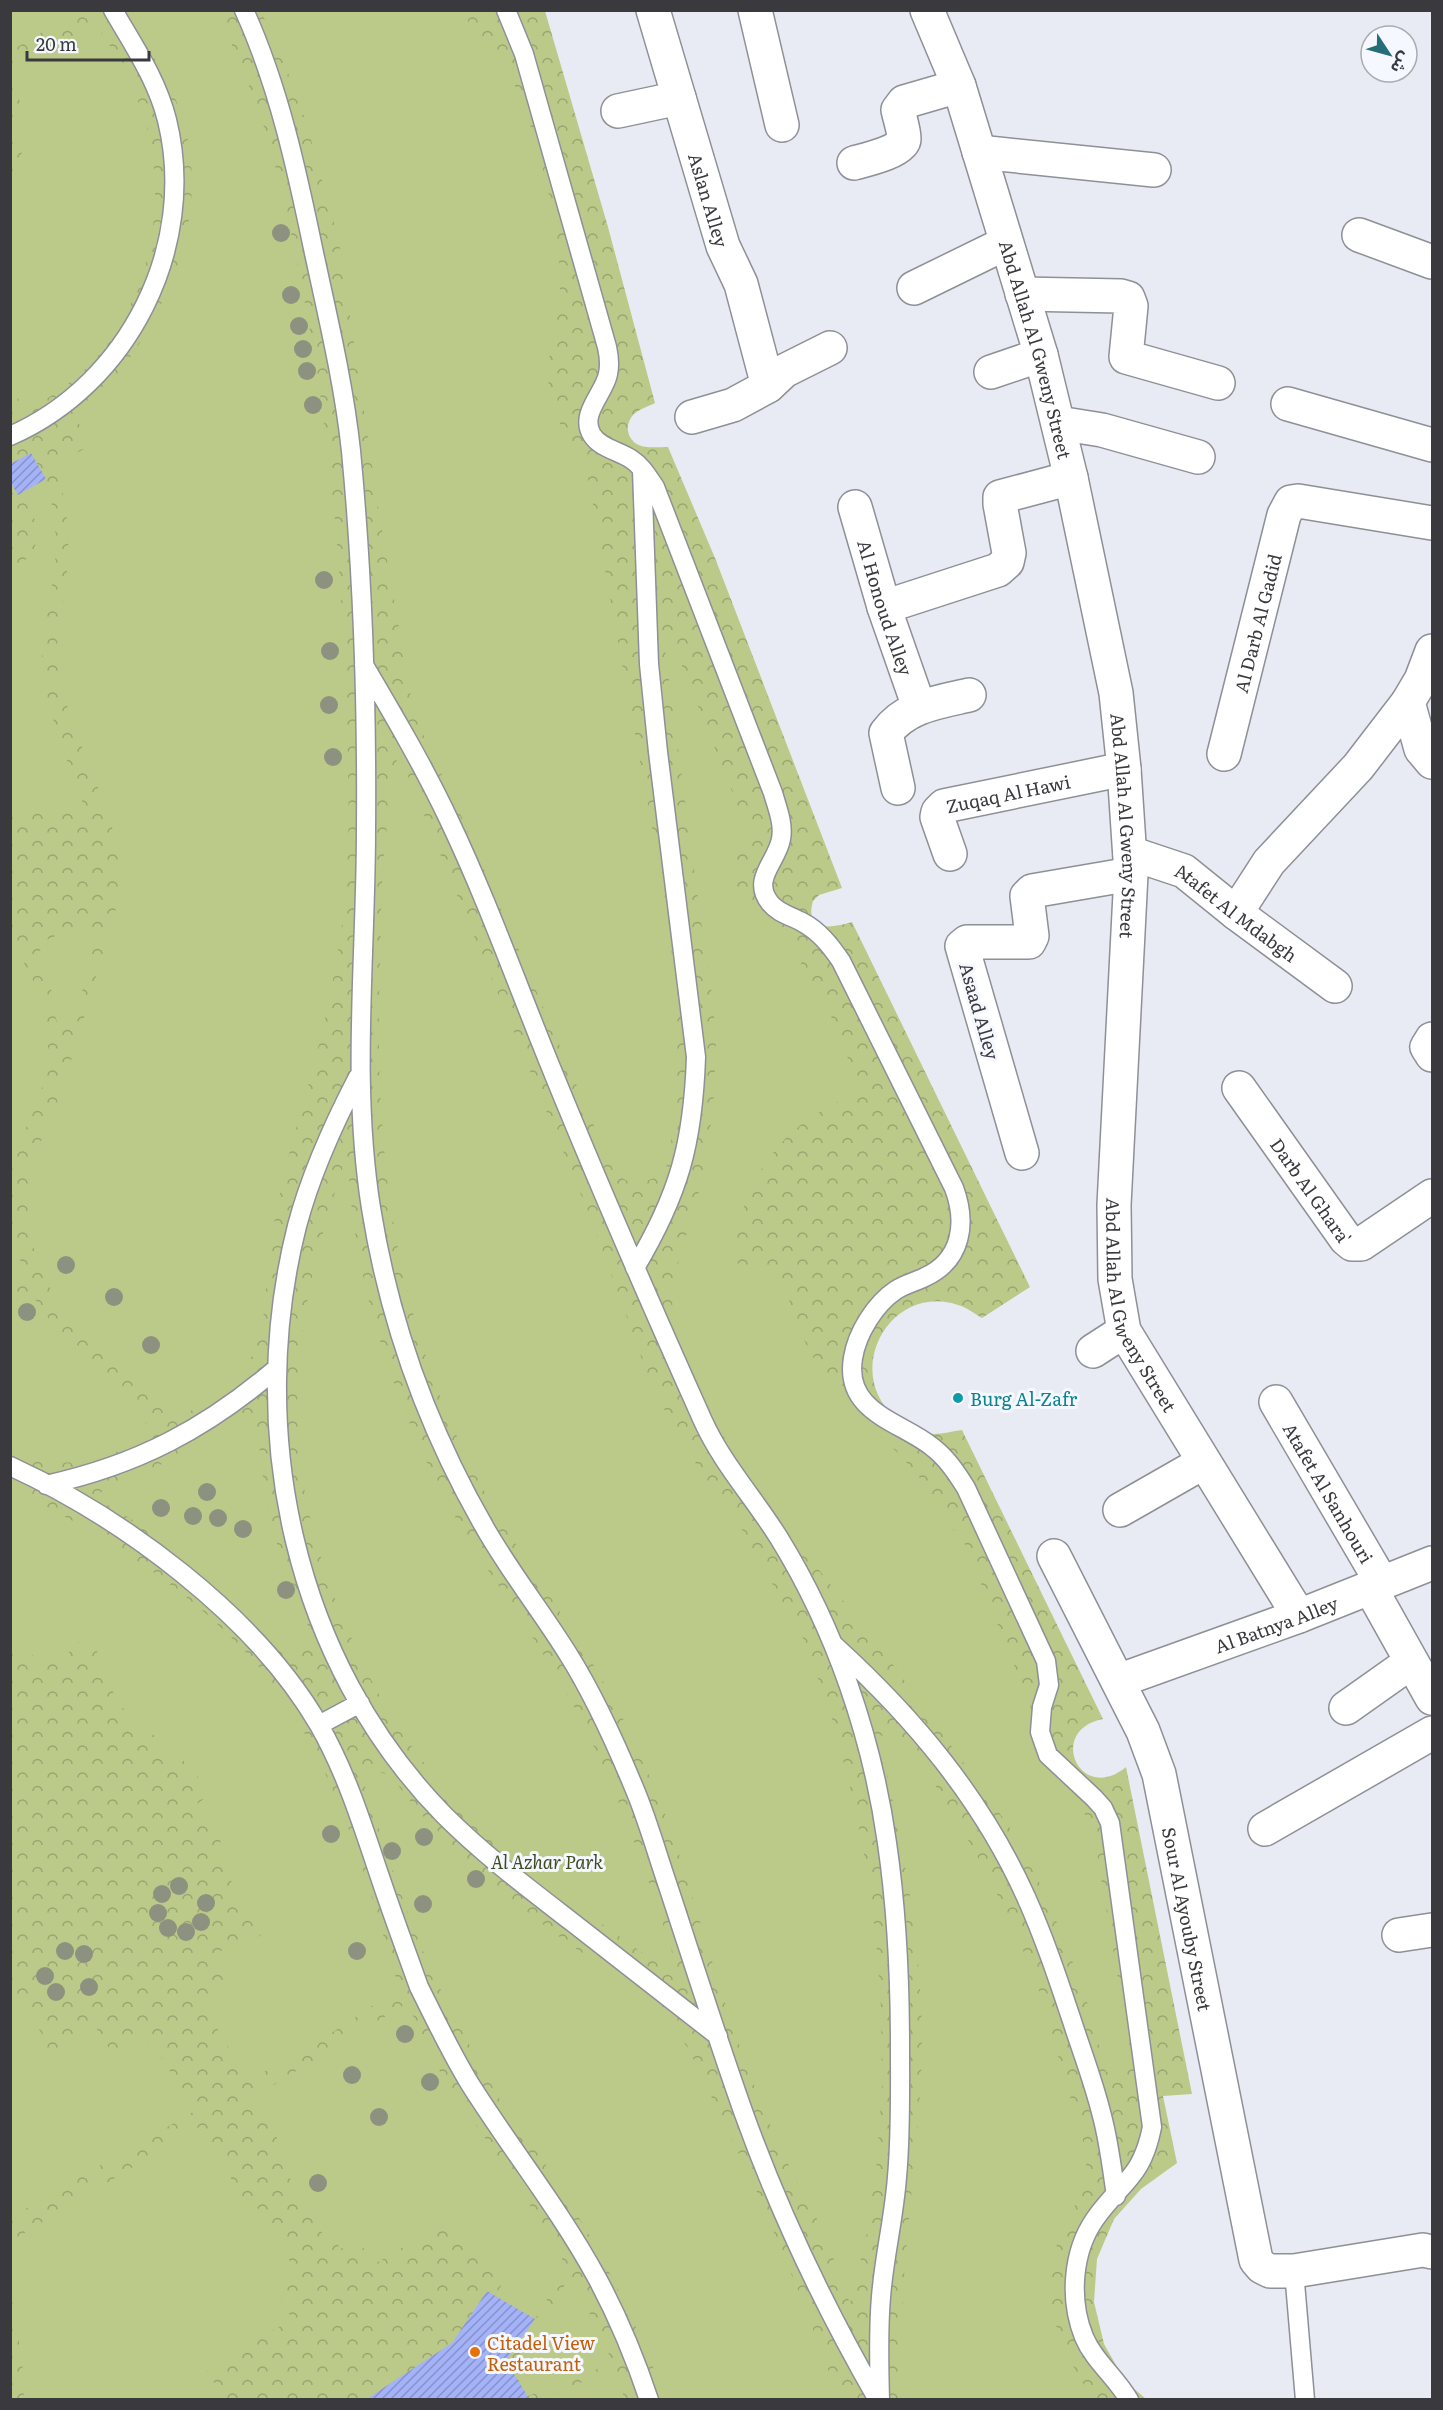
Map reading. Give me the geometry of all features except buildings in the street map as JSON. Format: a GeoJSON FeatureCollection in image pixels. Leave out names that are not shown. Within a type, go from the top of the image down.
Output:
{"type":"FeatureCollection","features":[{"type":"Feature","properties":{"kind":"street","name":"Aslan Alley"},"geometry":{"type":"LineString","coordinates":[[653,10],[723,246],[741,284],[768,386]]}},
{"type":"Feature","properties":{"kind":"street"},"geometry":{"type":"LineString","coordinates":[[755,10],[782,125]]}},
{"type":"Feature","properties":{"kind":"street","name":"Abd Allah Al Gweny Street"},"geometry":{"type":"LineString","coordinates":[[927,10],[959,86],[1041,355],[1071,478],[1116,693],[1131,864],[1114,1205],[1115,1279],[1124,1330],[1299,1616]]}},
{"type":"Feature","properties":{"kind":"street"},"geometry":{"type":"LineString","coordinates":[[854,163],[895,150],[902,145],[904,140],[898,110],[904,102],[959,86]]}},
{"type":"Feature","properties":{"kind":"street"},"geometry":{"type":"LineString","coordinates":[[618,111],[679,98]]}},
{"type":"Feature","properties":{"kind":"street"},"geometry":{"type":"LineString","coordinates":[[978,152],[1154,170]]}},
{"type":"Feature","properties":{"kind":"street"},"geometry":{"type":"LineString","coordinates":[[1359,235],[1432,262]]}},
{"type":"Feature","properties":{"kind":"street"},"geometry":{"type":"LineString","coordinates":[[915,288],[1006,243]]}},
{"type":"Feature","properties":{"kind":"street"},"geometry":{"type":"LineString","coordinates":[[1022,294],[1128,298],[1131,306],[1126,357],[1218,383]]}},
{"type":"Feature","properties":{"kind":"street"},"geometry":{"type":"LineString","coordinates":[[692,417],[733,405],[768,386],[784,371],[830,348]]}},
{"type":"Feature","properties":{"kind":"street"},"geometry":{"type":"LineString","coordinates":[[991,372],[1041,355]]}},
{"type":"Feature","properties":{"kind":"street"},"geometry":{"type":"LineString","coordinates":[[1288,404],[1432,445]]}},
{"type":"Feature","properties":{"kind":"street"},"geometry":{"type":"LineString","coordinates":[[1058,423],[1102,430],[1198,457]]}},
{"type":"Feature","properties":{"kind":"street"},"geometry":{"type":"LineString","coordinates":[[884,607],[998,570],[1007,562],[1009,553],[1000,497],[1071,478]]}},
{"type":"Feature","properties":{"kind":"street","name":"Al Darb Al Gadid"},"geometry":{"type":"LineString","coordinates":[[1224,754],[1284,515],[1291,502],[1298,501],[1432,524]]}},
{"type":"Feature","properties":{"kind":"street","name":"Al Honoud Alley"},"geometry":{"type":"LineString","coordinates":[[855,507],[884,607],[919,707]]}},
{"type":"Feature","properties":{"kind":"street"},"geometry":{"type":"LineString","coordinates":[[1236,913],[1269,862],[1358,766],[1408,702],[1421,680],[1432,651]]}},
{"type":"Feature","properties":{"kind":"street"},"geometry":{"type":"LineString","coordinates":[[898,788],[886,733],[895,721],[919,707],[969,695]]}},
{"type":"Feature","properties":{"kind":"street"},"geometry":{"type":"LineString","coordinates":[[1408,702],[1421,749],[1432,762]]}},
{"type":"Feature","properties":{"kind":"street","name":"Zuqaq Al Hawi"},"geometry":{"type":"LineString","coordinates":[[950,854],[937,817],[938,812],[944,806],[1124,769]]}},
{"type":"Feature","properties":{"kind":"street","name":"Atafet Al Mdabgh"},"geometry":{"type":"LineString","coordinates":[[1131,864],[1184,871],[1236,913],[1335,986]]}},
{"type":"Feature","properties":{"kind":"street","name":"Asaad Alley"},"geometry":{"type":"LineString","coordinates":[[1022,1153],[962,946],[967,942],[1029,942],[1032,936],[1027,896],[1032,891],[1131,864]]}},
{"type":"Feature","properties":{"kind":"street"},"geometry":{"type":"LineString","coordinates":[[1432,1039],[1427,1047],[1432,1055]]}},
{"type":"Feature","properties":{"kind":"street","name":"Darb Al Ghara'"},"geometry":{"type":"LineString","coordinates":[[1239,1088],[1352,1244],[1361,1244],[1432,1196]]}},
{"type":"Feature","properties":{"kind":"street"},"geometry":{"type":"LineString","coordinates":[[1093,1350],[1124,1330]]}},
{"type":"Feature","properties":{"kind":"street","name":"Atafet Al Sanhouri"},"geometry":{"type":"LineString","coordinates":[[1276,1402],[1376,1586],[1411,1662],[1432,1698]]}},
{"type":"Feature","properties":{"kind":"street"},"geometry":{"type":"LineString","coordinates":[[1120,1509],[1204,1462]]}},
{"type":"Feature","properties":{"kind":"street","name":"Sour Al Ayouby Street"},"geometry":{"type":"LineString","coordinates":[[1054,1556],[1143,1731],[1159,1774],[1256,2260],[1270,2271],[1294,2271],[1424,2250],[1432,2252]]}},
{"type":"Feature","properties":{"kind":"street","name":"Al Batnya Alley"},"geometry":{"type":"LineString","coordinates":[[1118,1681],[1299,1616],[1432,1563]]}},
{"type":"Feature","properties":{"kind":"street"},"geometry":{"type":"LineString","coordinates":[[1346,1708],[1411,1662]]}},
{"type":"Feature","properties":{"kind":"street"},"geometry":{"type":"LineString","coordinates":[[1265,1829],[1432,1732]]}},
{"type":"Feature","properties":{"kind":"street"},"geometry":{"type":"LineString","coordinates":[[1399,1935],[1432,1930]]}},
{"type":"Feature","properties":{"kind":"lane"},"geometry":{"type":"LineString","coordinates":[[10,436],[52,414],[81,391],[108,364],[130,334],[148,300],[162,264],[171,226],[175,190],[173,155],[167,120],[149,71],[113,10]]}},
{"type":"Feature","properties":{"kind":"lane"},"geometry":{"type":"LineString","coordinates":[[244,10],[275,90],[304,206],[329,326],[350,447],[363,664],[366,832],[359,1075],[363,1140],[371,1206],[383,1272],[404,1347],[436,1432],[483,1526],[569,1656],[606,1725],[638,1796],[744,2114],[775,2196],[811,2276],[879,2400]]}},
{"type":"Feature","properties":{"kind":"lane"},"geometry":{"type":"LineString","coordinates":[[506,10],[524,54],[607,347],[609,373],[603,390],[589,414],[588,423],[591,434],[597,441],[631,459],[642,468],[663,505],[763,772],[773,793],[782,827],[781,839],[764,874],[765,896],[779,912],[804,923],[818,933],[841,961],[954,1188],[961,1208],[961,1229],[955,1249],[943,1265],[926,1277],[896,1290],[884,1299],[871,1315],[856,1346],[852,1372],[861,1398],[870,1409],[930,1445],[956,1471],[966,1488],[1046,1661],[1049,1685],[1040,1720],[1043,1744],[1048,1755],[1103,1808],[1110,1823],[1152,2127],[1144,2158],[1135,2175],[1095,2219],[1085,2239],[1078,2260],[1074,2286],[1077,2312],[1084,2337],[1097,2360],[1113,2376],[1129,2400]]}},
{"type":"Feature","properties":{"kind":"lane"},"geometry":{"type":"LineString","coordinates":[[635,1268],[662,1221],[675,1191],[687,1148],[695,1105],[696,1057],[658,752],[650,664],[642,468]]}},
{"type":"Feature","properties":{"kind":"lane"},"geometry":{"type":"LineString","coordinates":[[363,664],[409,741],[449,820],[635,1268],[713,1445],[748,1491],[780,1539],[808,1590],[832,1643],[856,1707],[874,1772],[888,1851],[900,1967],[901,2112],[891,2236],[881,2296],[878,2350],[879,2400]]}},
{"type":"Feature","properties":{"kind":"lane"},"geometry":{"type":"LineString","coordinates":[[359,1075],[334,1123],[298,1225],[286,1277],[279,1330],[278,1438],[283,1485],[291,1530],[303,1576],[319,1620],[360,1703],[398,1761],[435,1805],[493,1861],[718,2036]]}},
{"type":"Feature","properties":{"kind":"lane"},"geometry":{"type":"LineString","coordinates":[[46,1485],[83,1477],[154,1451],[219,1414],[277,1368]]}},
{"type":"Feature","properties":{"kind":"lane"},"geometry":{"type":"LineString","coordinates":[[10,1466],[123,1531],[170,1564],[255,1640],[287,1679],[319,1725],[351,1791],[402,1939],[429,2007],[469,2082],[541,2187],[597,2278],[623,2332],[649,2400]]}},
{"type":"Feature","properties":{"kind":"lane"},"geometry":{"type":"LineString","coordinates":[[832,1643],[880,1686],[923,1733],[962,1784],[1026,1896],[1050,1956],[1091,2080],[1110,2152],[1116,2196]]}},
{"type":"Feature","properties":{"kind":"lane"},"geometry":{"type":"LineString","coordinates":[[319,1725],[360,1703]]}},
{"type":"Feature","properties":{"kind":"lane"},"geometry":{"type":"LineString","coordinates":[[1294,2271],[1305,2400]]}},
{"type":"Feature","properties":{"kind":"green space"},"geometry":{"type":"Polygon","coordinates":[[[11,10],[77,10],[77,11],[11,51],[11,10]]]}},
{"type":"Feature","properties":{"kind":"green space","name":"Al Azhar Park"},"geometry":{"type":"Polygon","coordinates":[[[11,11],[545,11],[608,227],[655,403],[634,414],[629,422],[628,431],[630,437],[638,445],[668,447],[715,558],[842,888],[819,895],[813,901],[812,919],[822,926],[836,926],[852,922],[1030,1287],[982,1318],[958,1305],[934,1301],[912,1306],[894,1319],[881,1336],[874,1356],[873,1378],[881,1400],[905,1425],[929,1434],[962,1430],[1103,1719],[1086,1726],[1076,1736],[1073,1749],[1076,1761],[1083,1771],[1095,1777],[1109,1776],[1126,1767],[1192,2094],[1163,2096],[1177,2163],[1141,2189],[1114,2219],[1097,2259],[1094,2302],[1104,2344],[1125,2381],[1146,2399],[11,2400],[11,11]]]}},
{"type":"Feature","properties":{"kind":"green space"},"geometry":{"type":"Polygon","coordinates":[[[126,11],[217,11],[264,127],[293,243],[322,405],[337,543],[346,711],[348,829],[343,918],[326,1016],[276,1211],[261,1330],[251,1358],[237,1378],[213,1397],[178,1419],[116,1369],[63,1309],[44,1275],[31,1239],[28,1200],[35,1158],[68,1070],[122,885],[113,830],[63,692],[58,665],[57,641],[67,572],[68,531],[57,463],[92,445],[78,422],[130,357],[152,321],[171,283],[184,244],[191,204],[191,162],[178,105],[165,77],[126,11]]]}},
{"type":"Feature","properties":{"kind":"green space"},"geometry":{"type":"Polygon","coordinates":[[[261,11],[461,11],[505,67],[529,122],[550,202],[560,278],[558,308],[548,365],[550,395],[557,418],[589,482],[666,904],[674,987],[676,1069],[669,1161],[658,1176],[648,1180],[627,1181],[613,1170],[463,820],[414,715],[379,513],[339,241],[306,122],[285,65],[261,11]]]}},
{"type":"Feature","properties":{"kind":"green space"},"geometry":{"type":"Polygon","coordinates":[[[95,23],[127,76],[146,127],[153,161],[155,196],[152,230],[145,264],[134,297],[118,328],[98,356],[82,372],[26,412],[10,385],[11,178],[29,166],[11,135],[11,119],[25,110],[11,85],[11,73],[95,23]]]}},
{"type":"Feature","properties":{"kind":"green space"},"geometry":{"type":"Polygon","coordinates":[[[46,479],[54,516],[56,554],[43,638],[43,668],[57,731],[86,812],[11,809],[10,568],[32,556],[40,529],[26,504],[11,498],[46,479]]]}},
{"type":"Feature","properties":{"kind":"green space"},"geometry":{"type":"Polygon","coordinates":[[[669,633],[749,834],[737,855],[733,874],[736,891],[744,906],[757,919],[805,957],[797,974],[801,979],[817,981],[861,1091],[833,1104],[808,1120],[787,1137],[770,1157],[756,1179],[745,1204],[731,1262],[778,1271],[804,1340],[821,1372],[835,1375],[843,1390],[863,1416],[920,1478],[952,1529],[960,1532],[1030,1704],[1032,1736],[1037,1753],[1044,1765],[1077,1800],[1093,1835],[1133,2068],[1106,2072],[1088,2005],[1065,1941],[1040,1884],[1010,1828],[897,1670],[763,1498],[709,1413],[679,1357],[672,1326],[673,1281],[699,1191],[709,1142],[716,1044],[713,1001],[663,634],[669,633]]]}},
{"type":"Feature","properties":{"kind":"green space"},"geometry":{"type":"Polygon","coordinates":[[[398,752],[592,1221],[648,1376],[668,1417],[699,1469],[735,1517],[805,1642],[833,1721],[854,1803],[867,1870],[876,1939],[881,2008],[882,2084],[877,2161],[867,2233],[850,2304],[822,2230],[784,2155],[750,2074],[726,2006],[674,1839],[650,1777],[605,1685],[489,1500],[472,1468],[444,1406],[422,1345],[405,1283],[393,1220],[380,1092],[382,884],[386,834],[398,752]]]}},
{"type":"Feature","properties":{"kind":"green space"},"geometry":{"type":"Polygon","coordinates":[[[85,923],[91,925],[92,944],[83,986],[71,1026],[59,1026],[55,1016],[52,992],[41,958],[40,945],[46,940],[85,923]]]}},
{"type":"Feature","properties":{"kind":"green space"},"geometry":{"type":"Polygon","coordinates":[[[11,940],[37,988],[46,1018],[48,1044],[43,1084],[16,1153],[11,1181],[11,940]]]}},
{"type":"Feature","properties":{"kind":"green space"},"geometry":{"type":"Polygon","coordinates":[[[347,1155],[353,1218],[367,1293],[377,1332],[403,1408],[435,1480],[453,1513],[525,1625],[585,1728],[631,1834],[681,1980],[617,1935],[525,1864],[441,1783],[401,1732],[369,1676],[351,1637],[326,1573],[309,1513],[300,1454],[297,1397],[301,1339],[311,1280],[347,1155]]]}},
{"type":"Feature","properties":{"kind":"green space"},"geometry":{"type":"Polygon","coordinates":[[[11,1212],[14,1236],[27,1281],[11,1283],[11,1212]]]}},
{"type":"Feature","properties":{"kind":"green space"},"geometry":{"type":"Polygon","coordinates":[[[31,1293],[73,1350],[156,1432],[120,1450],[86,1460],[51,1462],[11,1456],[11,1296],[31,1293]]]}},
{"type":"Feature","properties":{"kind":"green space"},"geometry":{"type":"Polygon","coordinates":[[[239,1413],[250,1416],[257,1426],[263,1479],[271,1519],[291,1586],[302,1608],[309,1631],[308,1642],[300,1651],[281,1652],[218,1590],[174,1551],[150,1532],[100,1501],[98,1497],[103,1490],[157,1467],[239,1413]]]}},
{"type":"Feature","properties":{"kind":"green space"},"geometry":{"type":"Polygon","coordinates":[[[11,1489],[89,1530],[128,1554],[202,1610],[235,1641],[265,1674],[290,1709],[309,1741],[341,1809],[366,1880],[399,1988],[330,2034],[248,2081],[208,2013],[212,2011],[207,2002],[236,1985],[218,1953],[238,1941],[263,1934],[262,1918],[257,1913],[248,1910],[212,1848],[221,1842],[197,1804],[205,1798],[200,1779],[178,1756],[170,1761],[146,1723],[136,1729],[97,1666],[100,1659],[95,1646],[82,1641],[76,1643],[67,1655],[42,1669],[24,1643],[11,1650],[11,1489]]]}},
{"type":"Feature","properties":{"kind":"green space"},"geometry":{"type":"Polygon","coordinates":[[[879,1735],[908,1743],[946,1803],[997,1894],[1043,2001],[1080,2128],[1085,2150],[1086,2170],[1083,2188],[1063,2229],[1055,2253],[1051,2275],[1051,2297],[1054,2318],[1061,2339],[1093,2399],[902,2399],[903,2295],[919,2114],[921,2004],[911,1902],[900,1835],[879,1735]]]}},
{"type":"Feature","properties":{"kind":"green space"},"geometry":{"type":"Polygon","coordinates":[[[375,1772],[389,1774],[420,1813],[515,1903],[651,2001],[671,2023],[689,2050],[758,2194],[804,2305],[839,2399],[665,2399],[641,2338],[597,2249],[546,2165],[508,2114],[434,1976],[407,1911],[365,1787],[368,1779],[375,1772]]]}},
{"type":"Feature","properties":{"kind":"green space"},"geometry":{"type":"Polygon","coordinates":[[[11,1986],[42,2034],[40,2040],[44,2052],[58,2053],[67,2043],[95,2026],[112,2053],[142,2037],[149,2048],[154,2046],[195,2111],[11,2217],[11,1986]]]}},
{"type":"Feature","properties":{"kind":"green space"},"geometry":{"type":"Polygon","coordinates":[[[407,2003],[437,2067],[526,2199],[567,2267],[535,2319],[495,2295],[509,2274],[473,2252],[445,2222],[373,2265],[364,2248],[355,2252],[350,2244],[340,2249],[335,2239],[328,2243],[287,2173],[294,2168],[254,2097],[407,2003]]]}},
{"type":"Feature","properties":{"kind":"green space"},"geometry":{"type":"Polygon","coordinates":[[[201,2126],[207,2129],[213,2148],[241,2195],[264,2216],[287,2255],[291,2264],[285,2271],[291,2278],[282,2283],[287,2290],[279,2296],[292,2319],[207,2371],[224,2399],[24,2399],[22,2359],[11,2293],[11,2241],[201,2126]]]}},
{"type":"Feature","properties":{"kind":"green space"},"geometry":{"type":"Polygon","coordinates":[[[571,2275],[613,2363],[528,2396],[512,2369],[571,2275]]]}},
{"type":"Feature","properties":{"kind":"green space"},"geometry":{"type":"Polygon","coordinates":[[[614,2369],[625,2399],[541,2399],[614,2369]]]}},
{"type":"Feature","properties":{"kind":"place","name":"Burg Al-Zafr"},"geometry":{"type":"Point","coordinates":[958,1398]}},
{"type":"Feature","properties":{"kind":"place","name":"Citadel View Restaurant"},"geometry":{"type":"Point","coordinates":[475,2352]}}]}
